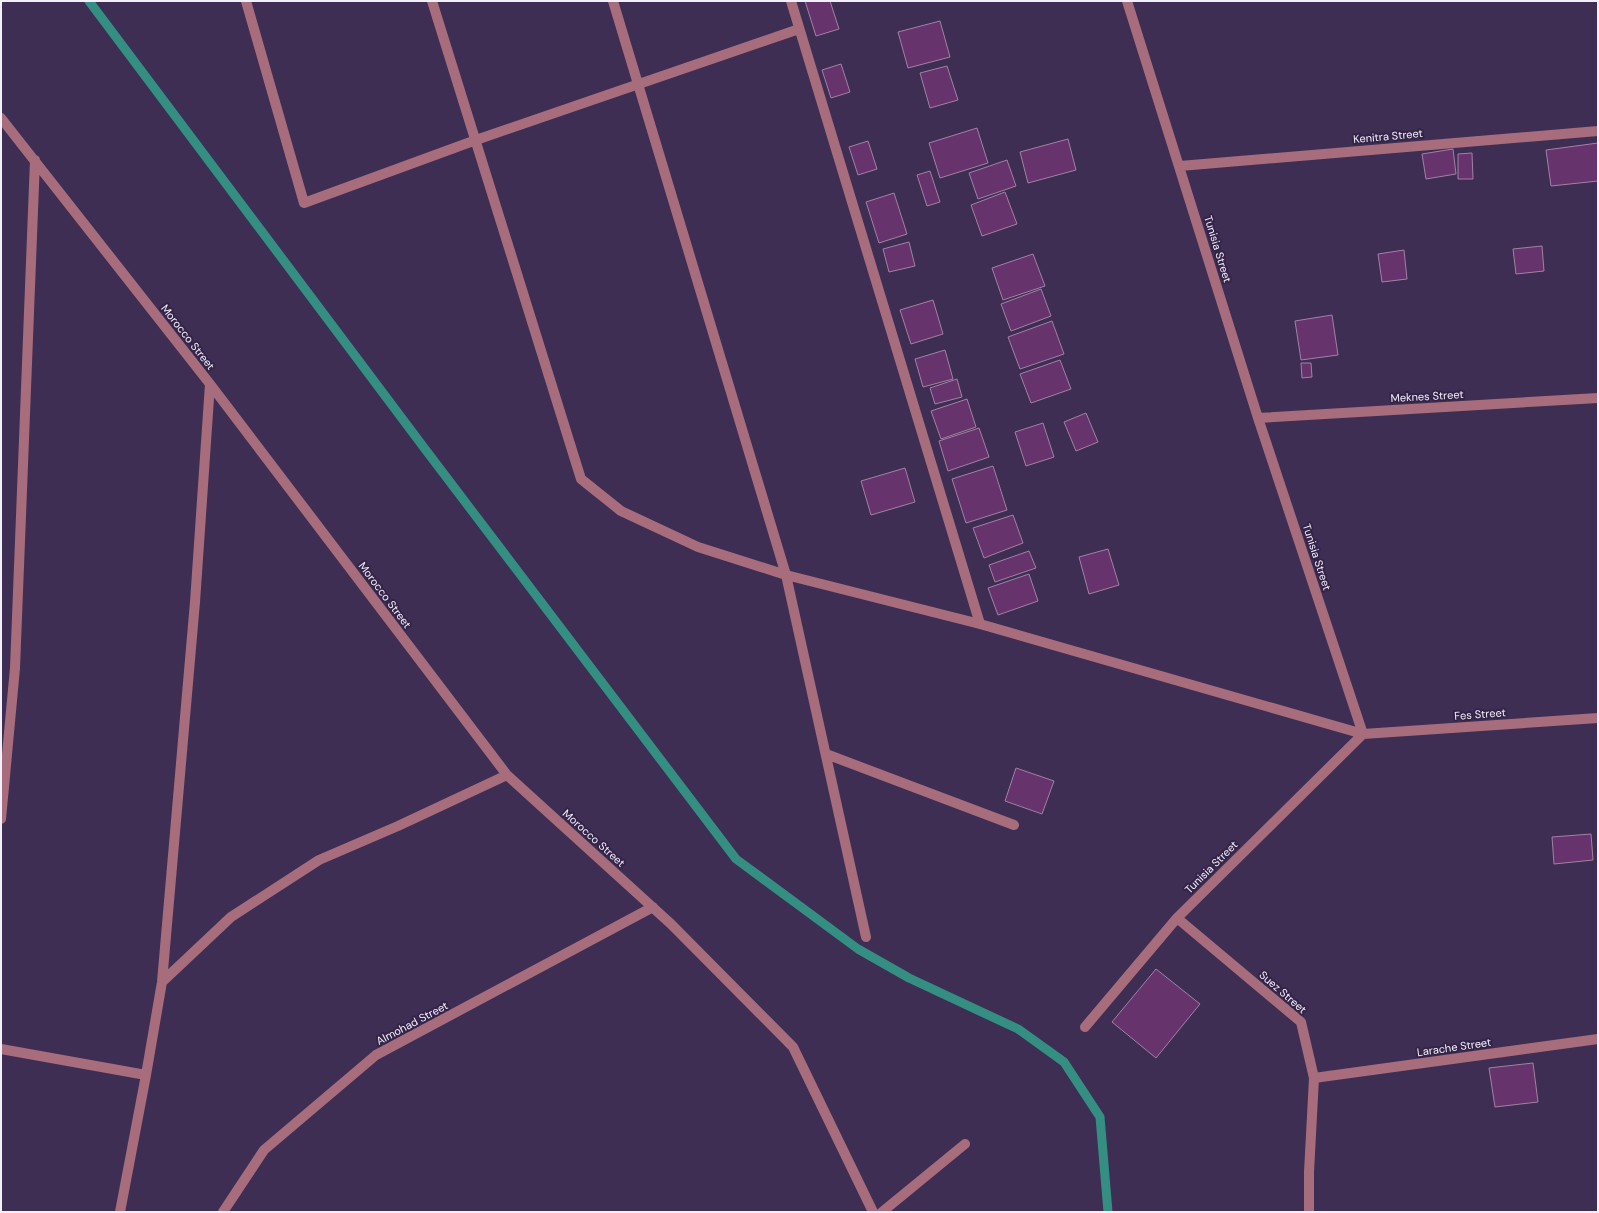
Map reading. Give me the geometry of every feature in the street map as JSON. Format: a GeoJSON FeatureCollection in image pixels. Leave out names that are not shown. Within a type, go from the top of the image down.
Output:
{"type":"FeatureCollection","features":[{"type":"Feature","properties":{"kind":"street"},"geometry":{"type":"LineString","coordinates":[[246,1],[304,203],[476,140],[799,29]]}},
{"type":"Feature","properties":{"kind":"street","name":"Fes Street"},"geometry":{"type":"LineString","coordinates":[[432,1],[581,479],[621,511],[698,547],[786,574],[980,624],[1364,734],[1598,718]]}},
{"type":"Feature","properties":{"kind":"street"},"geometry":{"type":"LineString","coordinates":[[613,1],[786,574],[866,937]]}},
{"type":"Feature","properties":{"kind":"street"},"geometry":{"type":"LineString","coordinates":[[791,1],[980,624]]}},
{"type":"Feature","properties":{"kind":"street","name":"Tunisia Street"},"geometry":{"type":"LineString","coordinates":[[1085,1028],[1177,918],[1364,734],[1258,418],[1127,1]]}},
{"type":"Feature","properties":{"kind":"street","name":"Morocco Street"},"geometry":{"type":"LineString","coordinates":[[1,118],[210,384],[507,775],[671,924],[793,1046],[873,1212]]}},
{"type":"Feature","properties":{"kind":"street","name":"Kenitra Street"},"geometry":{"type":"LineString","coordinates":[[1180,166],[1598,130]]}},
{"type":"Feature","properties":{"kind":"street"},"geometry":{"type":"LineString","coordinates":[[1,819],[15,668],[35,160]]}},
{"type":"Feature","properties":{"kind":"street"},"geometry":{"type":"LineString","coordinates":[[120,1212],[162,982],[195,602],[210,384]]}},
{"type":"Feature","properties":{"kind":"street","name":"Meknes Street"},"geometry":{"type":"LineString","coordinates":[[1258,418],[1598,398]]}},
{"type":"Feature","properties":{"kind":"street"},"geometry":{"type":"LineString","coordinates":[[826,754],[1014,825]]}},
{"type":"Feature","properties":{"kind":"street"},"geometry":{"type":"LineString","coordinates":[[162,982],[231,917],[319,860],[398,826],[507,775]]}},
{"type":"Feature","properties":{"kind":"street","name":"Almohad Street"},"geometry":{"type":"LineString","coordinates":[[224,1212],[264,1150],[376,1055],[653,907]]}},
{"type":"Feature","properties":{"kind":"street","name":"Suez Street"},"geometry":{"type":"LineString","coordinates":[[1177,918],[1301,1022],[1314,1078],[1309,1172],[1310,1212]]}},
{"type":"Feature","properties":{"kind":"street","name":"Larache Street"},"geometry":{"type":"LineString","coordinates":[[1314,1078],[1598,1039]]}},
{"type":"Feature","properties":{"kind":"street"},"geometry":{"type":"LineString","coordinates":[[1,1049],[146,1075]]}},
{"type":"Feature","properties":{"kind":"street"},"geometry":{"type":"LineString","coordinates":[[882,1212],[965,1144]]}},
{"type":"Feature","properties":{"kind":"building"},"geometry":{"type":"Polygon","coordinates":[[[805,1],[830,1],[839,29],[816,36],[805,1]]]}},
{"type":"Feature","properties":{"kind":"building"},"geometry":{"type":"Polygon","coordinates":[[[940,21],[950,57],[908,68],[898,32],[940,21]]]}},
{"type":"Feature","properties":{"kind":"building"},"geometry":{"type":"Polygon","coordinates":[[[841,64],[850,92],[831,98],[822,70],[841,64]]]}},
{"type":"Feature","properties":{"kind":"building"},"geometry":{"type":"Polygon","coordinates":[[[947,66],[958,100],[930,108],[920,73],[947,66]]]}},
{"type":"Feature","properties":{"kind":"building"},"geometry":{"type":"Polygon","coordinates":[[[977,128],[988,163],[940,178],[929,143],[977,128]]]}},
{"type":"Feature","properties":{"kind":"building"},"geometry":{"type":"Polygon","coordinates":[[[1068,139],[1076,170],[1028,183],[1020,152],[1068,139]]]}},
{"type":"Feature","properties":{"kind":"building"},"geometry":{"type":"Polygon","coordinates":[[[868,141],[877,169],[858,175],[849,147],[868,141]]]}},
{"type":"Feature","properties":{"kind":"building"},"geometry":{"type":"Polygon","coordinates":[[[1598,143],[1598,181],[1551,186],[1546,150],[1598,143]]]}},
{"type":"Feature","properties":{"kind":"building"},"geometry":{"type":"Polygon","coordinates":[[[1453,149],[1456,174],[1426,179],[1422,154],[1453,149]]]}},
{"type":"Feature","properties":{"kind":"building"},"geometry":{"type":"Polygon","coordinates":[[[1472,153],[1473,179],[1458,179],[1458,154],[1472,153]]]}},
{"type":"Feature","properties":{"kind":"building"},"geometry":{"type":"Polygon","coordinates":[[[1007,160],[1016,186],[978,199],[969,173],[1007,160]]]}},
{"type":"Feature","properties":{"kind":"building"},"geometry":{"type":"Polygon","coordinates":[[[930,171],[940,202],[927,206],[917,175],[930,171]]]}},
{"type":"Feature","properties":{"kind":"building"},"geometry":{"type":"Polygon","coordinates":[[[1005,192],[1017,224],[982,236],[971,205],[1005,192]]]}},
{"type":"Feature","properties":{"kind":"building"},"geometry":{"type":"Polygon","coordinates":[[[894,193],[907,234],[879,243],[866,202],[894,193]]]}},
{"type":"Feature","properties":{"kind":"building"},"geometry":{"type":"Polygon","coordinates":[[[909,242],[915,266],[889,272],[883,249],[909,242]]]}},
{"type":"Feature","properties":{"kind":"building"},"geometry":{"type":"Polygon","coordinates":[[[1542,246],[1544,271],[1516,274],[1513,249],[1542,246]]]}},
{"type":"Feature","properties":{"kind":"building"},"geometry":{"type":"Polygon","coordinates":[[[1404,250],[1407,279],[1382,282],[1378,254],[1404,250]]]}},
{"type":"Feature","properties":{"kind":"building"},"geometry":{"type":"Polygon","coordinates":[[[1033,254],[1045,286],[1003,300],[992,268],[1033,254]]]}},
{"type":"Feature","properties":{"kind":"building"},"geometry":{"type":"Polygon","coordinates":[[[1041,289],[1051,316],[1011,331],[1001,304],[1041,289]]]}},
{"type":"Feature","properties":{"kind":"building"},"geometry":{"type":"Polygon","coordinates":[[[933,300],[943,334],[911,344],[900,310],[933,300]]]}},
{"type":"Feature","properties":{"kind":"building"},"geometry":{"type":"Polygon","coordinates":[[[1332,315],[1338,355],[1301,360],[1295,321],[1332,315]]]}},
{"type":"Feature","properties":{"kind":"building"},"geometry":{"type":"Polygon","coordinates":[[[1052,321],[1064,354],[1020,369],[1008,337],[1052,321]]]}},
{"type":"Feature","properties":{"kind":"building"},"geometry":{"type":"Polygon","coordinates":[[[945,350],[953,379],[923,387],[915,359],[945,350]]]}},
{"type":"Feature","properties":{"kind":"building"},"geometry":{"type":"Polygon","coordinates":[[[1060,360],[1071,389],[1031,403],[1020,374],[1060,360]]]}},
{"type":"Feature","properties":{"kind":"building"},"geometry":{"type":"Polygon","coordinates":[[[1301,363],[1311,363],[1312,377],[1302,378],[1301,363]]]}},
{"type":"Feature","properties":{"kind":"building"},"geometry":{"type":"Polygon","coordinates":[[[957,379],[962,397],[935,404],[930,388],[957,379]]]}},
{"type":"Feature","properties":{"kind":"building"},"geometry":{"type":"Polygon","coordinates":[[[967,399],[976,427],[941,439],[931,411],[967,399]]]}},
{"type":"Feature","properties":{"kind":"building"},"geometry":{"type":"Polygon","coordinates":[[[1086,413],[1098,442],[1076,451],[1064,422],[1086,413]]]}},
{"type":"Feature","properties":{"kind":"building"},"geometry":{"type":"Polygon","coordinates":[[[1043,423],[1054,457],[1026,466],[1015,432],[1043,423]]]}},
{"type":"Feature","properties":{"kind":"building"},"geometry":{"type":"Polygon","coordinates":[[[979,428],[989,457],[948,471],[939,441],[979,428]]]}},
{"type":"Feature","properties":{"kind":"building"},"geometry":{"type":"Polygon","coordinates":[[[993,466],[1007,510],[966,523],[952,479],[993,466]]]}},
{"type":"Feature","properties":{"kind":"building"},"geometry":{"type":"Polygon","coordinates":[[[905,468],[915,502],[871,515],[861,481],[905,468]]]}},
{"type":"Feature","properties":{"kind":"building"},"geometry":{"type":"Polygon","coordinates":[[[1013,515],[1023,543],[984,558],[973,528],[1013,515]]]}},
{"type":"Feature","properties":{"kind":"building"},"geometry":{"type":"Polygon","coordinates":[[[1108,549],[1119,585],[1089,594],[1079,557],[1108,549]]]}},
{"type":"Feature","properties":{"kind":"building"},"geometry":{"type":"Polygon","coordinates":[[[1029,551],[1036,568],[995,582],[989,565],[1029,551]]]}},
{"type":"Feature","properties":{"kind":"building"},"geometry":{"type":"Polygon","coordinates":[[[1029,574],[1038,601],[998,615],[988,588],[1029,574]]]}},
{"type":"Feature","properties":{"kind":"building"},"geometry":{"type":"Polygon","coordinates":[[[1016,768],[1054,781],[1042,814],[1005,801],[1016,768]]]}},
{"type":"Feature","properties":{"kind":"building"},"geometry":{"type":"Polygon","coordinates":[[[1591,834],[1593,860],[1554,864],[1552,837],[1591,834]]]}},
{"type":"Feature","properties":{"kind":"building"},"geometry":{"type":"Polygon","coordinates":[[[1156,969],[1200,1004],[1156,1058],[1112,1022],[1156,969]]]}},
{"type":"Feature","properties":{"kind":"building"},"geometry":{"type":"Polygon","coordinates":[[[1533,1063],[1538,1102],[1495,1107],[1489,1068],[1533,1063]]]}},
{"type":"Feature","properties":{"kind":"waterway"},"geometry":{"type":"LineString","coordinates":[[89,1],[425,449],[736,859],[858,949],[909,978],[1018,1029],[1064,1062],[1100,1117],[1108,1212]]}}]}
